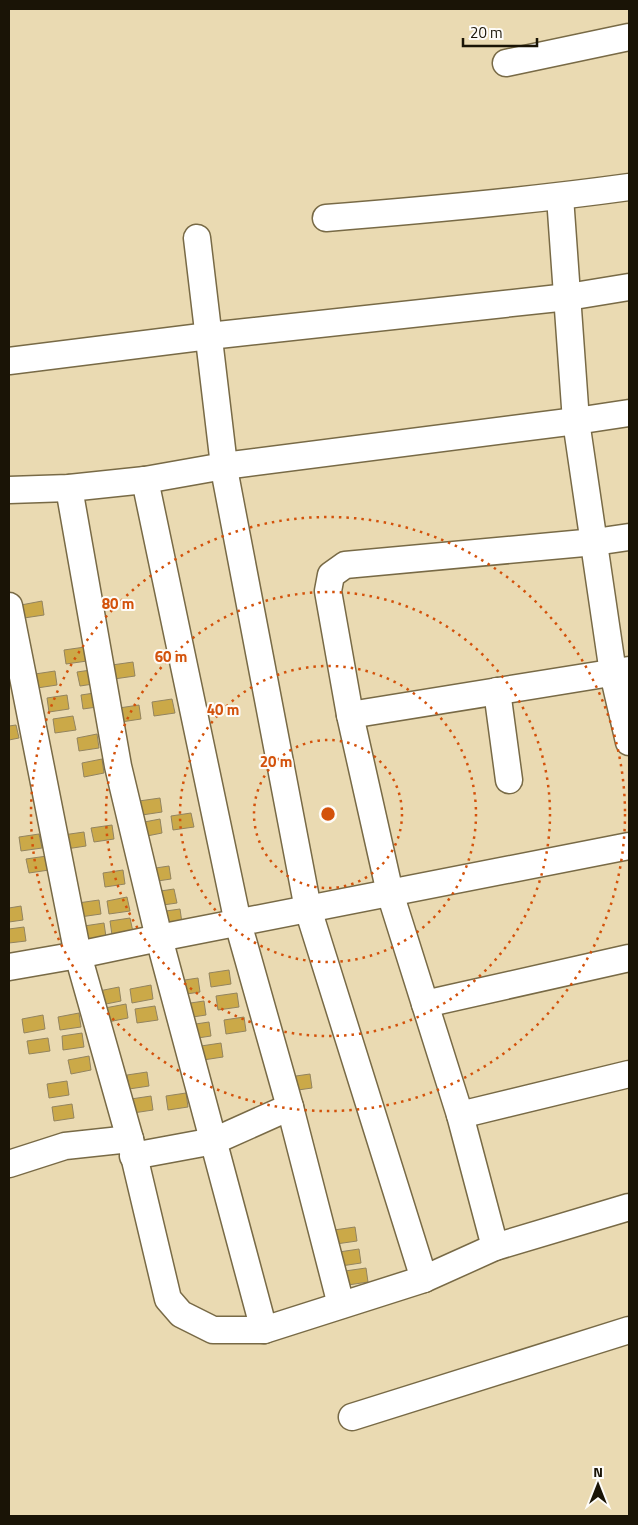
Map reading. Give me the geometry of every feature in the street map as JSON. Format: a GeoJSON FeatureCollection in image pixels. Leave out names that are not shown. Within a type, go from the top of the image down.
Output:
{"type":"FeatureCollection","features":[{"type":"Feature","properties":{"kind":"street"},"geometry":{"type":"LineString","coordinates":[[506,63],[629,37]]}},
{"type":"Feature","properties":{"kind":"street"},"geometry":{"type":"LineString","coordinates":[[326,218],[457,208],[560,197],[629,187]]}},
{"type":"Feature","properties":{"kind":"street"},"geometry":{"type":"LineString","coordinates":[[560,197],[576,421],[595,542],[621,672],[629,742]]}},
{"type":"Feature","properties":{"kind":"street"},"geometry":{"type":"LineString","coordinates":[[197,238],[224,466],[308,909],[424,1279]]}},
{"type":"Feature","properties":{"kind":"street"},"geometry":{"type":"LineString","coordinates":[[9,361],[208,336],[568,297],[629,287]]}},
{"type":"Feature","properties":{"kind":"street"},"geometry":{"type":"LineString","coordinates":[[9,490],[69,488],[146,480],[224,466],[629,413]]}},
{"type":"Feature","properties":{"kind":"street"},"geometry":{"type":"LineString","coordinates":[[146,480],[238,923],[290,1107],[341,1305]]}},
{"type":"Feature","properties":{"kind":"street"},"geometry":{"type":"LineString","coordinates":[[69,488],[118,766],[159,938],[264,1330]]}},
{"type":"Feature","properties":{"kind":"street"},"geometry":{"type":"LineString","coordinates":[[495,1247],[460,1116],[390,893],[350,715],[328,591],[331,575],[345,565],[595,542],[629,537]]}},
{"type":"Feature","properties":{"kind":"street"},"geometry":{"type":"LineString","coordinates":[[9,606],[78,956],[131,1148],[168,1299],[181,1314],[213,1330],[264,1330],[424,1279],[495,1247],[629,1207]]}},
{"type":"Feature","properties":{"kind":"street"},"geometry":{"type":"LineString","coordinates":[[350,715],[621,672]]}},
{"type":"Feature","properties":{"kind":"street"},"geometry":{"type":"LineString","coordinates":[[497,691],[509,780]]}},
{"type":"Feature","properties":{"kind":"street"},"geometry":{"type":"LineString","coordinates":[[9,967],[78,956],[159,938],[629,846]]}},
{"type":"Feature","properties":{"kind":"street"},"geometry":{"type":"LineString","coordinates":[[425,1004],[629,958]]}},
{"type":"Feature","properties":{"kind":"street"},"geometry":{"type":"LineString","coordinates":[[460,1116],[629,1074]]}},
{"type":"Feature","properties":{"kind":"street"},"geometry":{"type":"LineString","coordinates":[[9,1164],[66,1146],[131,1148],[214,1141],[290,1107]]}},
{"type":"Feature","properties":{"kind":"street"},"geometry":{"type":"LineString","coordinates":[[352,1416],[629,1330]]}},
{"type":"Feature","properties":{"kind":"building"},"geometry":{"type":"Polygon","coordinates":[[[42,601],[44,615],[24,618],[21,605],[42,601]]]}},
{"type":"Feature","properties":{"kind":"building"},"geometry":{"type":"Polygon","coordinates":[[[85,647],[87,661],[66,664],[64,650],[85,647]]]}},
{"type":"Feature","properties":{"kind":"building"},"geometry":{"type":"Polygon","coordinates":[[[133,662],[135,676],[114,679],[112,665],[133,662]]]}},
{"type":"Feature","properties":{"kind":"building"},"geometry":{"type":"Polygon","coordinates":[[[98,669],[100,683],[80,686],[77,672],[98,669]]]}},
{"type":"Feature","properties":{"kind":"building"},"geometry":{"type":"Polygon","coordinates":[[[55,671],[57,685],[37,688],[35,674],[55,671]]]}},
{"type":"Feature","properties":{"kind":"building"},"geometry":{"type":"Polygon","coordinates":[[[101,692],[104,706],[83,709],[81,695],[101,692]]]}},
{"type":"Feature","properties":{"kind":"building"},"geometry":{"type":"Polygon","coordinates":[[[67,695],[69,709],[49,712],[47,698],[67,695]]]}},
{"type":"Feature","properties":{"kind":"building"},"geometry":{"type":"Polygon","coordinates":[[[172,699],[175,713],[154,716],[152,702],[172,699]]]}},
{"type":"Feature","properties":{"kind":"building"},"geometry":{"type":"Polygon","coordinates":[[[139,705],[141,719],[121,722],[119,708],[139,705]]]}},
{"type":"Feature","properties":{"kind":"building"},"geometry":{"type":"Polygon","coordinates":[[[73,716],[76,730],[55,733],[53,719],[73,716]]]}},
{"type":"Feature","properties":{"kind":"building"},"geometry":{"type":"Polygon","coordinates":[[[16,725],[19,738],[9,740],[9,726],[16,725]]]}},
{"type":"Feature","properties":{"kind":"building"},"geometry":{"type":"Polygon","coordinates":[[[97,734],[99,748],[79,751],[77,738],[97,734]]]}},
{"type":"Feature","properties":{"kind":"building"},"geometry":{"type":"Polygon","coordinates":[[[102,759],[104,773],[84,777],[82,763],[102,759]]]}},
{"type":"Feature","properties":{"kind":"building"},"geometry":{"type":"Polygon","coordinates":[[[160,798],[162,812],[142,815],[139,801],[160,798]]]}},
{"type":"Feature","properties":{"kind":"building"},"geometry":{"type":"Polygon","coordinates":[[[191,813],[194,827],[173,830],[171,816],[191,813]]]}},
{"type":"Feature","properties":{"kind":"building"},"geometry":{"type":"Polygon","coordinates":[[[160,819],[162,833],[142,837],[139,823],[160,819]]]}},
{"type":"Feature","properties":{"kind":"building"},"geometry":{"type":"Polygon","coordinates":[[[112,825],[114,839],[94,842],[91,828],[112,825]]]}},
{"type":"Feature","properties":{"kind":"building"},"geometry":{"type":"Polygon","coordinates":[[[84,832],[86,846],[66,849],[63,835],[84,832]]]}},
{"type":"Feature","properties":{"kind":"building"},"geometry":{"type":"Polygon","coordinates":[[[39,834],[42,848],[21,851],[19,837],[39,834]]]}},
{"type":"Feature","properties":{"kind":"building"},"geometry":{"type":"Polygon","coordinates":[[[47,856],[49,870],[29,873],[26,859],[47,856]]]}},
{"type":"Feature","properties":{"kind":"building"},"geometry":{"type":"Polygon","coordinates":[[[169,866],[171,879],[151,882],[149,869],[169,866]]]}},
{"type":"Feature","properties":{"kind":"building"},"geometry":{"type":"Polygon","coordinates":[[[123,870],[125,884],[105,887],[103,873],[123,870]]]}},
{"type":"Feature","properties":{"kind":"building"},"geometry":{"type":"Polygon","coordinates":[[[174,889],[177,903],[156,906],[154,892],[174,889]]]}},
{"type":"Feature","properties":{"kind":"building"},"geometry":{"type":"Polygon","coordinates":[[[127,897],[130,911],[109,914],[107,901],[127,897]]]}},
{"type":"Feature","properties":{"kind":"building"},"geometry":{"type":"Polygon","coordinates":[[[99,900],[101,914],[80,917],[78,903],[99,900]]]}},
{"type":"Feature","properties":{"kind":"building"},"geometry":{"type":"Polygon","coordinates":[[[21,906],[23,920],[9,922],[9,908],[21,906]]]}},
{"type":"Feature","properties":{"kind":"building"},"geometry":{"type":"Polygon","coordinates":[[[180,909],[182,923],[161,926],[159,912],[180,909]]]}},
{"type":"Feature","properties":{"kind":"building"},"geometry":{"type":"Polygon","coordinates":[[[130,918],[133,932],[112,935],[110,921],[130,918]]]}},
{"type":"Feature","properties":{"kind":"building"},"geometry":{"type":"Polygon","coordinates":[[[104,923],[106,937],[86,940],[84,926],[104,923]]]}},
{"type":"Feature","properties":{"kind":"building"},"geometry":{"type":"Polygon","coordinates":[[[24,927],[26,941],[9,943],[9,929],[24,927]]]}},
{"type":"Feature","properties":{"kind":"building"},"geometry":{"type":"Polygon","coordinates":[[[229,970],[231,984],[211,987],[209,973],[229,970]]]}},
{"type":"Feature","properties":{"kind":"building"},"geometry":{"type":"Polygon","coordinates":[[[198,978],[200,992],[180,995],[178,981],[198,978]]]}},
{"type":"Feature","properties":{"kind":"building"},"geometry":{"type":"Polygon","coordinates":[[[151,985],[153,999],[132,1003],[130,989],[151,985]]]}},
{"type":"Feature","properties":{"kind":"building"},"geometry":{"type":"Polygon","coordinates":[[[119,987],[121,1001],[101,1005],[99,991],[119,987]]]}},
{"type":"Feature","properties":{"kind":"building"},"geometry":{"type":"Polygon","coordinates":[[[237,993],[239,1007],[218,1010],[216,996],[237,993]]]}},
{"type":"Feature","properties":{"kind":"building"},"geometry":{"type":"Polygon","coordinates":[[[204,1001],[206,1015],[186,1018],[184,1004],[204,1001]]]}},
{"type":"Feature","properties":{"kind":"building"},"geometry":{"type":"Polygon","coordinates":[[[126,1004],[128,1018],[108,1022],[105,1008],[126,1004]]]}},
{"type":"Feature","properties":{"kind":"building"},"geometry":{"type":"Polygon","coordinates":[[[155,1006],[158,1020],[137,1023],[135,1009],[155,1006]]]}},
{"type":"Feature","properties":{"kind":"building"},"geometry":{"type":"Polygon","coordinates":[[[79,1013],[81,1027],[60,1030],[58,1017],[79,1013]]]}},
{"type":"Feature","properties":{"kind":"building"},"geometry":{"type":"Polygon","coordinates":[[[43,1015],[45,1029],[24,1033],[22,1019],[43,1015]]]}},
{"type":"Feature","properties":{"kind":"building"},"geometry":{"type":"Polygon","coordinates":[[[244,1017],[246,1031],[226,1034],[224,1020],[244,1017]]]}},
{"type":"Feature","properties":{"kind":"building"},"geometry":{"type":"Polygon","coordinates":[[[209,1022],[211,1036],[191,1039],[189,1025],[209,1022]]]}},
{"type":"Feature","properties":{"kind":"building"},"geometry":{"type":"Polygon","coordinates":[[[82,1033],[84,1047],[63,1050],[62,1036],[82,1033]]]}},
{"type":"Feature","properties":{"kind":"building"},"geometry":{"type":"Polygon","coordinates":[[[48,1038],[50,1051],[29,1054],[27,1041],[48,1038]]]}},
{"type":"Feature","properties":{"kind":"building"},"geometry":{"type":"Polygon","coordinates":[[[221,1043],[223,1057],[203,1060],[201,1046],[221,1043]]]}},
{"type":"Feature","properties":{"kind":"building"},"geometry":{"type":"Polygon","coordinates":[[[89,1056],[91,1070],[71,1074],[68,1060],[89,1056]]]}},
{"type":"Feature","properties":{"kind":"building"},"geometry":{"type":"Polygon","coordinates":[[[147,1072],[149,1086],[129,1089],[127,1075],[147,1072]]]}},
{"type":"Feature","properties":{"kind":"building"},"geometry":{"type":"Polygon","coordinates":[[[310,1074],[312,1088],[291,1091],[289,1077],[310,1074]]]}},
{"type":"Feature","properties":{"kind":"building"},"geometry":{"type":"Polygon","coordinates":[[[67,1081],[69,1095],[49,1098],[47,1084],[67,1081]]]}},
{"type":"Feature","properties":{"kind":"building"},"geometry":{"type":"Polygon","coordinates":[[[186,1093],[188,1107],[168,1110],[166,1096],[186,1093]]]}},
{"type":"Feature","properties":{"kind":"building"},"geometry":{"type":"Polygon","coordinates":[[[151,1096],[153,1110],[133,1113],[131,1099],[151,1096]]]}},
{"type":"Feature","properties":{"kind":"building"},"geometry":{"type":"Polygon","coordinates":[[[72,1104],[74,1118],[54,1121],[52,1107],[72,1104]]]}},
{"type":"Feature","properties":{"kind":"building"},"geometry":{"type":"Polygon","coordinates":[[[355,1227],[357,1241],[336,1244],[334,1230],[355,1227]]]}},
{"type":"Feature","properties":{"kind":"building"},"geometry":{"type":"Polygon","coordinates":[[[359,1249],[361,1263],[341,1266],[339,1252],[359,1249]]]}},
{"type":"Feature","properties":{"kind":"building"},"geometry":{"type":"Polygon","coordinates":[[[366,1268],[368,1282],[348,1285],[345,1271],[366,1268]]]}}]}
